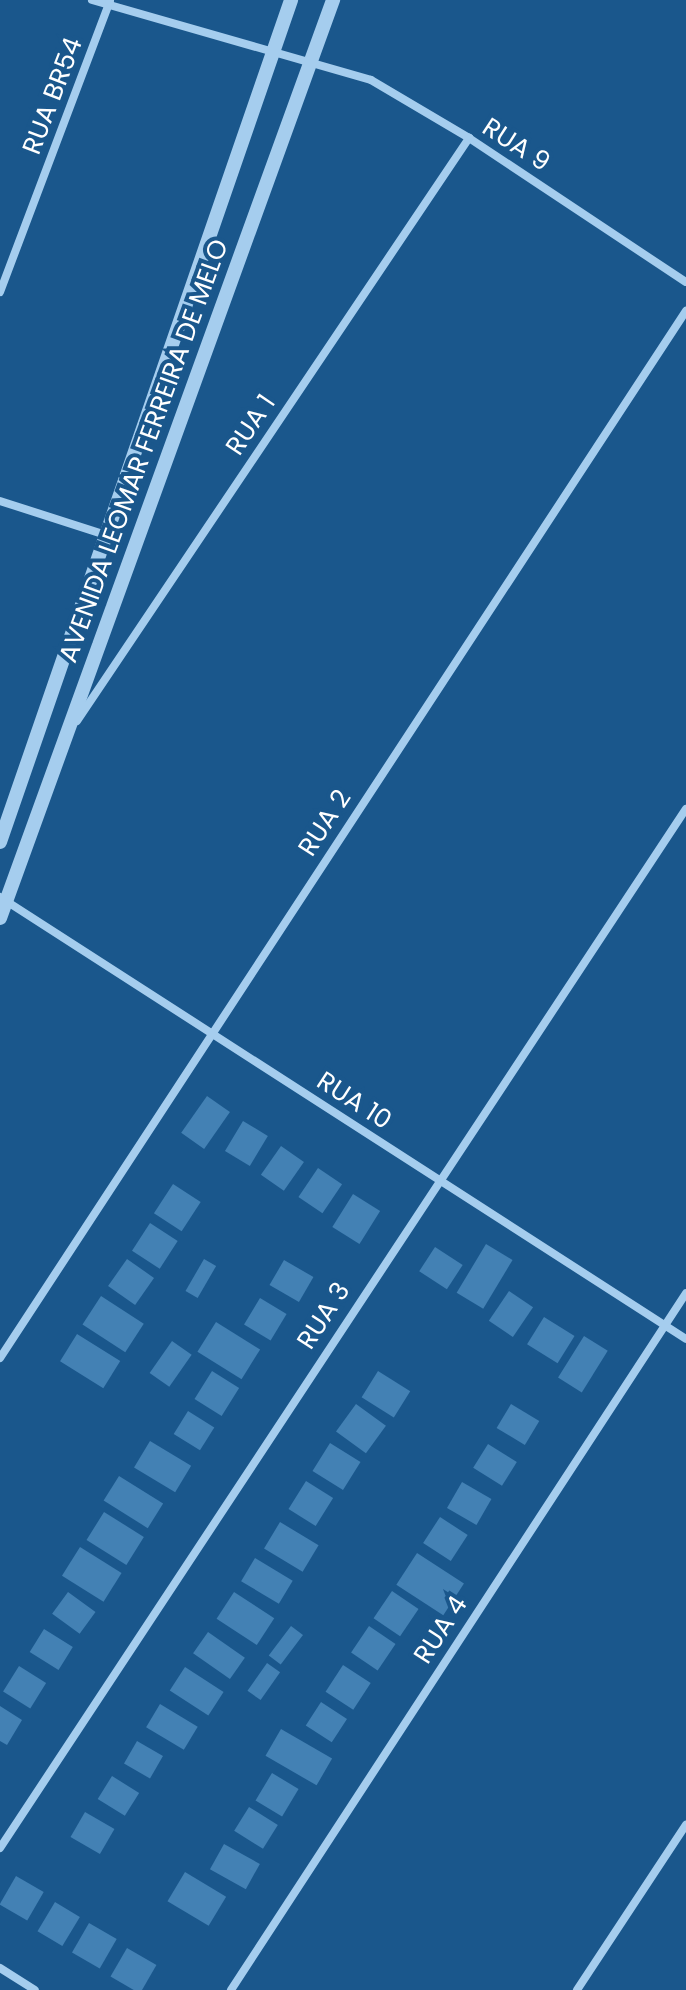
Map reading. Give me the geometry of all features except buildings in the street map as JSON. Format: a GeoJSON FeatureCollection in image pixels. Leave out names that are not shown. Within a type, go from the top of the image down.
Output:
{"type":"FeatureCollection","features":[{"type":"Feature","properties":{"kind":"street","name":"RUA 9"},"geometry":{"type":"LineString","coordinates":[[92,0],[110,2],[275,55],[313,62],[371,80],[469,138],[686,282]]}},
{"type":"Feature","properties":{"kind":"street","name":"AVENIDA LEOMAR FERREIRA DE MELO"},"geometry":{"type":"LineString","coordinates":[[0,842],[110,536],[275,55],[291,0]]}},
{"type":"Feature","properties":{"kind":"street","name":"AVENIDA LEOMAR FERREIRA DE MELO"},"geometry":{"type":"LineString","coordinates":[[0,918],[3,899],[67,736],[333,0]]}},
{"type":"Feature","properties":{"kind":"street","name":"RUA BR54"},"geometry":{"type":"LineString","coordinates":[[0,292],[110,2]]}},
{"type":"Feature","properties":{"kind":"street","name":"RUA 1"},"geometry":{"type":"LineString","coordinates":[[67,736],[469,138]]}},
{"type":"Feature","properties":{"kind":"street","name":"RUA 2"},"geometry":{"type":"LineString","coordinates":[[0,1358],[686,311]]}},
{"type":"Feature","properties":{"kind":"street"},"geometry":{"type":"LineString","coordinates":[[0,501],[110,536]]}},
{"type":"Feature","properties":{"kind":"street","name":"RUA 3"},"geometry":{"type":"LineString","coordinates":[[0,1848],[437,1179],[686,809]]}},
{"type":"Feature","properties":{"kind":"street","name":"RUA 10"},"geometry":{"type":"LineString","coordinates":[[3,899],[686,1339]]}},
{"type":"Feature","properties":{"kind":"street","name":"RUA 4"},"geometry":{"type":"LineString","coordinates":[[231,1990],[686,1293]]}},
{"type":"Feature","properties":{"kind":"street"},"geometry":{"type":"LineString","coordinates":[[577,1990],[686,1825]]}},
{"type":"Feature","properties":{"kind":"street"},"geometry":{"type":"LineString","coordinates":[[0,1968],[35,1990]]}}]}
